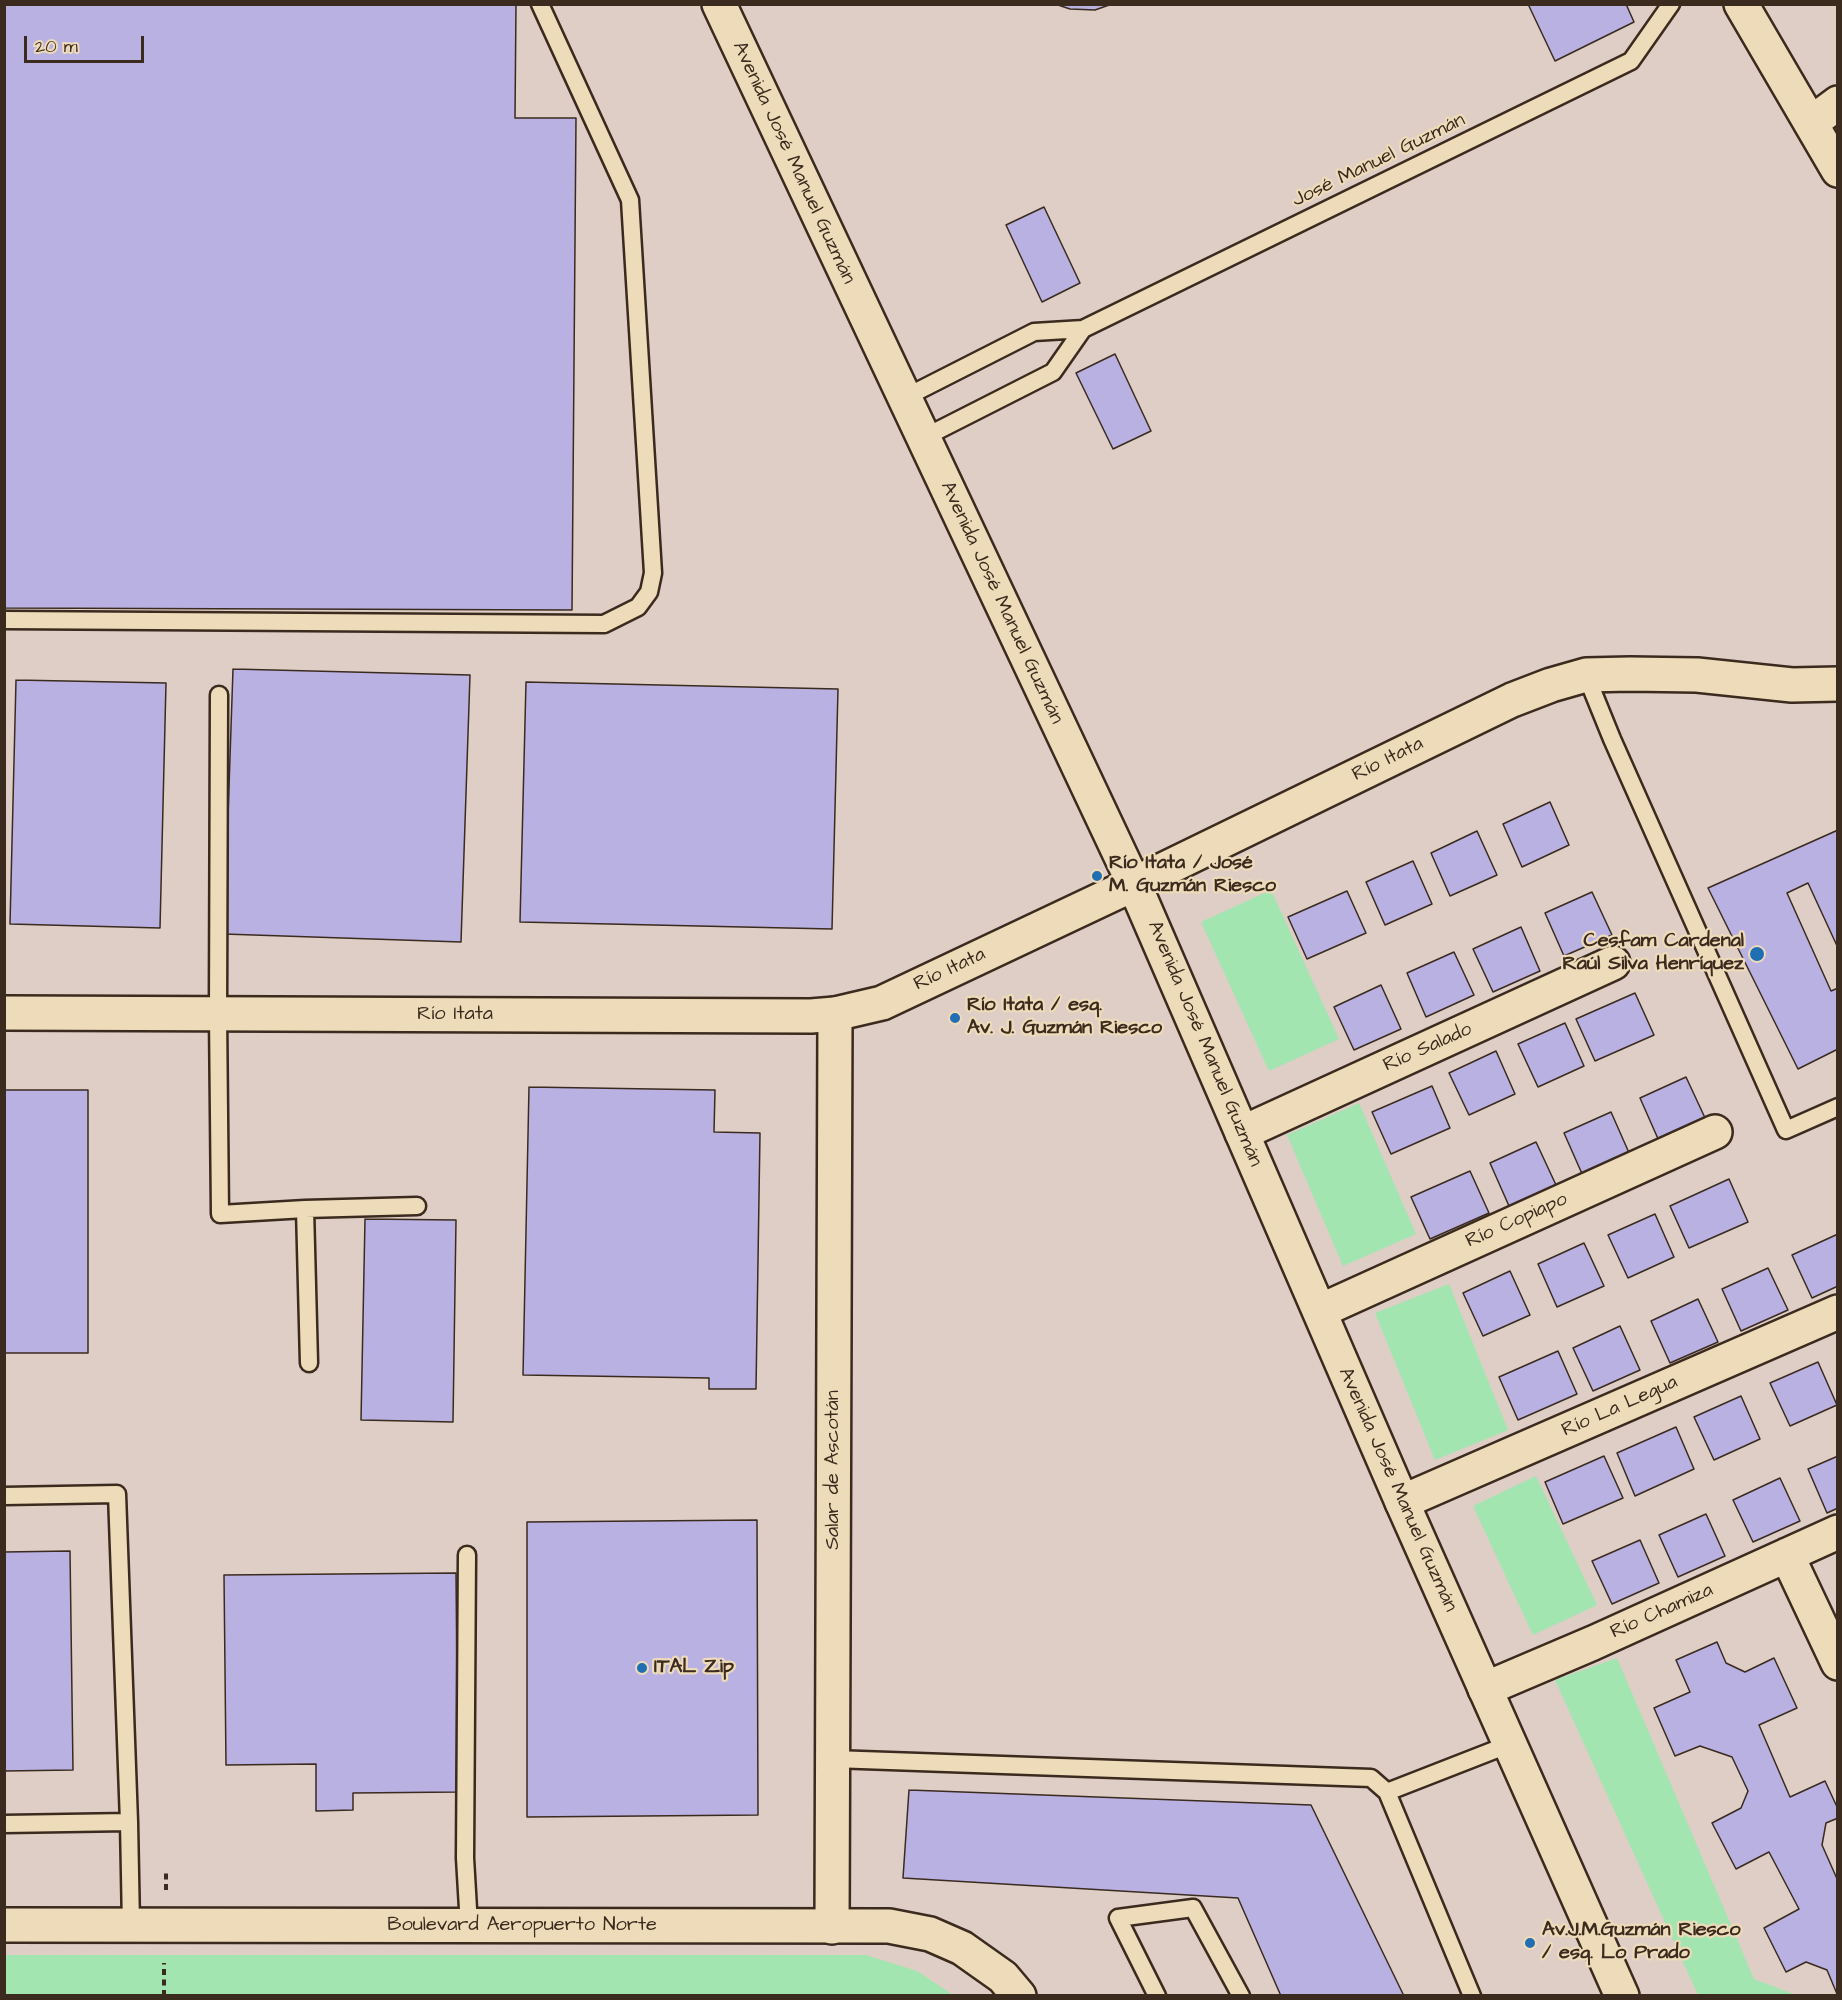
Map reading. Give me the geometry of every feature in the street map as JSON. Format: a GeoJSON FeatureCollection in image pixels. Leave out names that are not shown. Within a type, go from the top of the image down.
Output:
{"type":"FeatureCollection","features":[{"type":"Feature","properties":{"kind":"street","name":"Avenida José Manuel Guzmán"},"geometry":{"type":"LineString","coordinates":[[719,4],[1134,884],[1402,1502],[1622,1995]]}},
{"type":"Feature","properties":{"kind":"street"},"geometry":{"type":"LineString","coordinates":[[1741,4],[1838,170]]}},
{"type":"Feature","properties":{"kind":"street"},"geometry":{"type":"LineString","coordinates":[[1811,123],[1838,104]]}},
{"type":"Feature","properties":{"kind":"street","name":"Río Itata"},"geometry":{"type":"LineString","coordinates":[[4,1013],[811,1016],[835,1014],[882,1003],[1134,884],[1512,700],[1586,675],[1697,675],[1792,685],[1838,684]]}},
{"type":"Feature","properties":{"kind":"street","name":"Río Salado"},"geometry":{"type":"LineString","coordinates":[[1242,1133],[1613,963]]}},
{"type":"Feature","properties":{"kind":"street","name":"Salar de Ascotán"},"geometry":{"type":"LineString","coordinates":[[832,1926],[835,1014]]}},
{"type":"Feature","properties":{"kind":"street","name":"Río Copiapo"},"geometry":{"type":"LineString","coordinates":[[1320,1311],[1715,1132]]}},
{"type":"Feature","properties":{"kind":"street","name":"Río La Legua"},"geometry":{"type":"LineString","coordinates":[[1402,1502],[1838,1312]]}},
{"type":"Feature","properties":{"kind":"street","name":"Río Chamiza"},"geometry":{"type":"LineString","coordinates":[[1485,1689],[1593,1643],[1838,1532]]}},
{"type":"Feature","properties":{"kind":"street"},"geometry":{"type":"LineString","coordinates":[[1786,1556],[1838,1663]]}},
{"type":"Feature","properties":{"kind":"street","name":"Boulevard Aeropuerto Norte"},"geometry":{"type":"LineString","coordinates":[[4,1925],[890,1926],[930,1934],[962,1948],[1004,1977],[1019,1995]]}},
{"type":"Feature","properties":{"kind":"lane"},"geometry":{"type":"LineString","coordinates":[[4,620],[604,624],[638,606],[649,592],[653,573],[630,200],[540,4]]}},
{"type":"Feature","properties":{"kind":"lane","name":"José Manuel Guzmán"},"geometry":{"type":"LineString","coordinates":[[904,398],[1034,332],[1083,329],[1631,61],[1671,4]]}},
{"type":"Feature","properties":{"kind":"lane","name":"José Manuel Guzmán"},"geometry":{"type":"LineString","coordinates":[[923,438],[1053,372],[1083,329]]}},
{"type":"Feature","properties":{"kind":"lane"},"geometry":{"type":"LineString","coordinates":[[1586,675],[1612,739],[1786,1130],[1838,1107]]}},
{"type":"Feature","properties":{"kind":"lane"},"geometry":{"type":"LineString","coordinates":[[219,695],[220,1214],[417,1206]]}},
{"type":"Feature","properties":{"kind":"lane"},"geometry":{"type":"LineString","coordinates":[[305,1209],[309,1363]]}},
{"type":"Feature","properties":{"kind":"lane"},"geometry":{"type":"LineString","coordinates":[[4,1496],[117,1494],[131,1925]]}},
{"type":"Feature","properties":{"kind":"lane"},"geometry":{"type":"LineString","coordinates":[[467,1555],[465,1858],[469,1926]]}},
{"type":"Feature","properties":{"kind":"lane"},"geometry":{"type":"LineString","coordinates":[[1387,1791],[1510,1744]]}},
{"type":"Feature","properties":{"kind":"lane"},"geometry":{"type":"LineString","coordinates":[[833,1759],[1371,1778],[1387,1791],[1472,1995]]}},
{"type":"Feature","properties":{"kind":"lane"},"geometry":{"type":"LineString","coordinates":[[4,1824],[129,1822]]}},
{"type":"Feature","properties":{"kind":"lane"},"geometry":{"type":"LineString","coordinates":[[1157,1995],[1118,1918],[1193,1908],[1241,1995]]}},
{"type":"Feature","properties":{"kind":"green space"},"geometry":{"type":"Polygon","coordinates":[[[1271,890],[1339,1039],[1269,1071],[1201,922],[1271,890]]]}},
{"type":"Feature","properties":{"kind":"green space"},"geometry":{"type":"Polygon","coordinates":[[[1359,1103],[1416,1234],[1343,1266],[1287,1135],[1359,1103]]]}},
{"type":"Feature","properties":{"kind":"green space"},"geometry":{"type":"Polygon","coordinates":[[[1449,1284],[1508,1430],[1435,1460],[1375,1313],[1449,1284]]]}},
{"type":"Feature","properties":{"kind":"green space"},"geometry":{"type":"Polygon","coordinates":[[[1536,1476],[1597,1605],[1533,1635],[1473,1506],[1536,1476]]]}},
{"type":"Feature","properties":{"kind":"green space"},"geometry":{"type":"Polygon","coordinates":[[[1617,1658],[1754,1979],[1796,1995],[1698,1995],[1555,1680],[1617,1658]]]}},
{"type":"Feature","properties":{"kind":"green space"},"geometry":{"type":"Polygon","coordinates":[[[5,1955],[866,1955],[917,1971],[953,1995],[5,1996],[5,1955]]]}},
{"type":"Feature","properties":{"kind":"building"},"geometry":{"type":"Polygon","coordinates":[[[4,4],[516,4],[515,118],[576,118],[572,610],[4,608],[4,4]]]}},
{"type":"Feature","properties":{"kind":"building"},"geometry":{"type":"Polygon","coordinates":[[[1055,4],[1112,4],[1095,10],[1070,9],[1055,4]]]}},
{"type":"Feature","properties":{"kind":"building"},"geometry":{"type":"Polygon","coordinates":[[[1528,4],[1626,4],[1634,22],[1555,61],[1528,4]]]}},
{"type":"Feature","properties":{"kind":"building"},"geometry":{"type":"Polygon","coordinates":[[[1044,207],[1080,283],[1042,302],[1006,225],[1044,207]]]}},
{"type":"Feature","properties":{"kind":"building"},"geometry":{"type":"Polygon","coordinates":[[[1115,354],[1151,431],[1113,449],[1076,373],[1115,354]]]}},
{"type":"Feature","properties":{"kind":"building"},"geometry":{"type":"Polygon","coordinates":[[[233,669],[470,675],[461,942],[224,934],[233,669]]]}},
{"type":"Feature","properties":{"kind":"building"},"geometry":{"type":"Polygon","coordinates":[[[16,680],[166,683],[160,928],[10,924],[16,680]]]}},
{"type":"Feature","properties":{"kind":"building"},"geometry":{"type":"Polygon","coordinates":[[[526,682],[838,689],[832,929],[520,922],[526,682]]]}},
{"type":"Feature","properties":{"kind":"building"},"geometry":{"type":"Polygon","coordinates":[[[1550,802],[1569,845],[1522,867],[1503,824],[1550,802]]]}},
{"type":"Feature","properties":{"kind":"building"},"geometry":{"type":"Polygon","coordinates":[[[1838,830],[1838,948],[1808,883],[1787,893],[1831,991],[1838,988],[1838,1049],[1798,1069],[1708,888],[1838,830]]]}},
{"type":"Feature","properties":{"kind":"building"},"geometry":{"type":"Polygon","coordinates":[[[1477,831],[1497,875],[1450,896],[1431,853],[1477,831]]]}},
{"type":"Feature","properties":{"kind":"building"},"geometry":{"type":"Polygon","coordinates":[[[1413,861],[1432,904],[1385,925],[1366,882],[1413,861]]]}},
{"type":"Feature","properties":{"kind":"building"},"geometry":{"type":"Polygon","coordinates":[[[1347,891],[1366,933],[1307,959],[1288,917],[1347,891]]]}},
{"type":"Feature","properties":{"kind":"building"},"geometry":{"type":"Polygon","coordinates":[[[1592,892],[1612,935],[1564,956],[1545,913],[1592,892]]]}},
{"type":"Feature","properties":{"kind":"building"},"geometry":{"type":"Polygon","coordinates":[[[1521,927],[1540,971],[1493,992],[1473,949],[1521,927]]]}},
{"type":"Feature","properties":{"kind":"building"},"geometry":{"type":"Polygon","coordinates":[[[1454,952],[1474,995],[1426,1017],[1407,973],[1454,952]]]}},
{"type":"Feature","properties":{"kind":"building"},"geometry":{"type":"Polygon","coordinates":[[[1381,985],[1401,1029],[1354,1050],[1334,1007],[1381,985]]]}},
{"type":"Feature","properties":{"kind":"building"},"geometry":{"type":"Polygon","coordinates":[[[1635,993],[1654,1035],[1595,1061],[1576,1019],[1635,993]]]}},
{"type":"Feature","properties":{"kind":"building"},"geometry":{"type":"Polygon","coordinates":[[[1565,1023],[1584,1066],[1538,1087],[1518,1044],[1565,1023]]]}},
{"type":"Feature","properties":{"kind":"building"},"geometry":{"type":"Polygon","coordinates":[[[1496,1051],[1515,1094],[1469,1115],[1449,1073],[1496,1051]]]}},
{"type":"Feature","properties":{"kind":"building"},"geometry":{"type":"Polygon","coordinates":[[[1686,1077],[1706,1120],[1659,1141],[1640,1098],[1686,1077]]]}},
{"type":"Feature","properties":{"kind":"building"},"geometry":{"type":"Polygon","coordinates":[[[1432,1086],[1450,1128],[1391,1154],[1372,1112],[1432,1086]]]}},
{"type":"Feature","properties":{"kind":"building"},"geometry":{"type":"Polygon","coordinates":[[[529,1087],[715,1090],[714,1132],[760,1133],[756,1389],[709,1389],[709,1378],[523,1375],[529,1087]]]}},
{"type":"Feature","properties":{"kind":"building"},"geometry":{"type":"Polygon","coordinates":[[[4,1090],[88,1090],[88,1353],[4,1353],[4,1090]]]}},
{"type":"Feature","properties":{"kind":"building"},"geometry":{"type":"Polygon","coordinates":[[[1611,1112],[1630,1155],[1583,1176],[1564,1133],[1611,1112]]]}},
{"type":"Feature","properties":{"kind":"building"},"geometry":{"type":"Polygon","coordinates":[[[1536,1142],[1556,1185],[1509,1206],[1490,1163],[1536,1142]]]}},
{"type":"Feature","properties":{"kind":"building"},"geometry":{"type":"Polygon","coordinates":[[[1470,1171],[1489,1213],[1430,1239],[1411,1197],[1470,1171]]]}},
{"type":"Feature","properties":{"kind":"building"},"geometry":{"type":"Polygon","coordinates":[[[1729,1179],[1748,1222],[1689,1248],[1670,1206],[1729,1179]]]}},
{"type":"Feature","properties":{"kind":"building"},"geometry":{"type":"Polygon","coordinates":[[[1655,1214],[1674,1257],[1628,1278],[1608,1235],[1655,1214]]]}},
{"type":"Feature","properties":{"kind":"building"},"geometry":{"type":"Polygon","coordinates":[[[365,1219],[456,1220],[453,1422],[361,1420],[365,1219]]]}},
{"type":"Feature","properties":{"kind":"building"},"geometry":{"type":"Polygon","coordinates":[[[1838,1234],[1838,1286],[1812,1298],[1792,1255],[1838,1234]]]}},
{"type":"Feature","properties":{"kind":"building"},"geometry":{"type":"Polygon","coordinates":[[[1584,1243],[1604,1286],[1557,1307],[1538,1264],[1584,1243]]]}},
{"type":"Feature","properties":{"kind":"building"},"geometry":{"type":"Polygon","coordinates":[[[1768,1268],[1788,1310],[1741,1331],[1722,1289],[1768,1268]]]}},
{"type":"Feature","properties":{"kind":"building"},"geometry":{"type":"Polygon","coordinates":[[[1510,1271],[1530,1315],[1483,1336],[1463,1293],[1510,1271]]]}},
{"type":"Feature","properties":{"kind":"building"},"geometry":{"type":"Polygon","coordinates":[[[1698,1299],[1718,1342],[1670,1363],[1651,1321],[1698,1299]]]}},
{"type":"Feature","properties":{"kind":"building"},"geometry":{"type":"Polygon","coordinates":[[[1620,1326],[1640,1370],[1593,1391],[1573,1348],[1620,1326]]]}},
{"type":"Feature","properties":{"kind":"building"},"geometry":{"type":"Polygon","coordinates":[[[1558,1351],[1577,1394],[1518,1420],[1499,1377],[1558,1351]]]}},
{"type":"Feature","properties":{"kind":"building"},"geometry":{"type":"Polygon","coordinates":[[[1818,1362],[1837,1405],[1790,1426],[1770,1383],[1818,1362]]]}},
{"type":"Feature","properties":{"kind":"building"},"geometry":{"type":"Polygon","coordinates":[[[1741,1396],[1760,1439],[1714,1460],[1694,1417],[1741,1396]]]}},
{"type":"Feature","properties":{"kind":"building"},"geometry":{"type":"Polygon","coordinates":[[[1676,1427],[1694,1469],[1635,1496],[1617,1453],[1676,1427]]]}},
{"type":"Feature","properties":{"kind":"building"},"geometry":{"type":"Polygon","coordinates":[[[1604,1456],[1623,1498],[1563,1524],[1545,1482],[1604,1456]]]}},
{"type":"Feature","properties":{"kind":"building"},"geometry":{"type":"Polygon","coordinates":[[[1838,1456],[1838,1508],[1827,1513],[1808,1469],[1838,1456]]]}},
{"type":"Feature","properties":{"kind":"building"},"geometry":{"type":"Polygon","coordinates":[[[1780,1478],[1800,1521],[1753,1542],[1733,1500],[1780,1478]]]}},
{"type":"Feature","properties":{"kind":"building"},"geometry":{"type":"Polygon","coordinates":[[[1706,1514],[1725,1556],[1678,1577],[1659,1535],[1706,1514]]]}},
{"type":"Feature","properties":{"kind":"building","name":"ITAL Zip"},"geometry":{"type":"Polygon","coordinates":[[[757,1520],[758,1815],[527,1817],[527,1522],[757,1520]]]}},
{"type":"Feature","properties":{"kind":"building"},"geometry":{"type":"Polygon","coordinates":[[[1640,1540],[1659,1583],[1612,1604],[1592,1561],[1640,1540]]]}},
{"type":"Feature","properties":{"kind":"building"},"geometry":{"type":"Polygon","coordinates":[[[70,1551],[73,1770],[4,1771],[4,1552],[70,1551]]]}},
{"type":"Feature","properties":{"kind":"building"},"geometry":{"type":"Polygon","coordinates":[[[456,1573],[458,1792],[353,1793],[353,1810],[316,1811],[316,1764],[226,1765],[224,1575],[456,1573]]]}},
{"type":"Feature","properties":{"kind":"building"},"geometry":{"type":"Polygon","coordinates":[[[1717,1642],[1726,1663],[1745,1672],[1774,1658],[1797,1708],[1759,1725],[1790,1797],[1825,1781],[1838,1809],[1838,1818],[1826,1823],[1822,1845],[1838,1881],[1837,1994],[1827,1970],[1806,1962],[1786,1972],[1764,1928],[1799,1909],[1769,1852],[1736,1869],[1712,1823],[1741,1808],[1748,1791],[1732,1757],[1700,1746],[1675,1756],[1654,1708],[1690,1692],[1676,1660],[1717,1642]]]}},
{"type":"Feature","properties":{"kind":"building"},"geometry":{"type":"Polygon","coordinates":[[[909,1790],[1311,1805],[1404,1996],[1281,1996],[1238,1898],[903,1878],[909,1790]]]}},
{"type":"Feature","properties":{"kind":"place","name":"Río Itata / José M. Guzmán Riesco"},"geometry":{"type":"Point","coordinates":[1097,876]}},
{"type":"Feature","properties":{"kind":"place","name":"Cesfam Cardenal Raúl Silva Henríquez"},"geometry":{"type":"Point","coordinates":[1757,954]}},
{"type":"Feature","properties":{"kind":"place","name":"Río Itata / esq. Av. J. Guzmán Riesco"},"geometry":{"type":"Point","coordinates":[955,1018]}},
{"type":"Feature","properties":{"kind":"place","name":"ITAL Zip"},"geometry":{"type":"Point","coordinates":[642,1668]}},
{"type":"Feature","properties":{"kind":"place","name":"Av.J.M.Guzmán Riesco / esq. Lo Prado"},"geometry":{"type":"Point","coordinates":[1530,1943]}}]}
